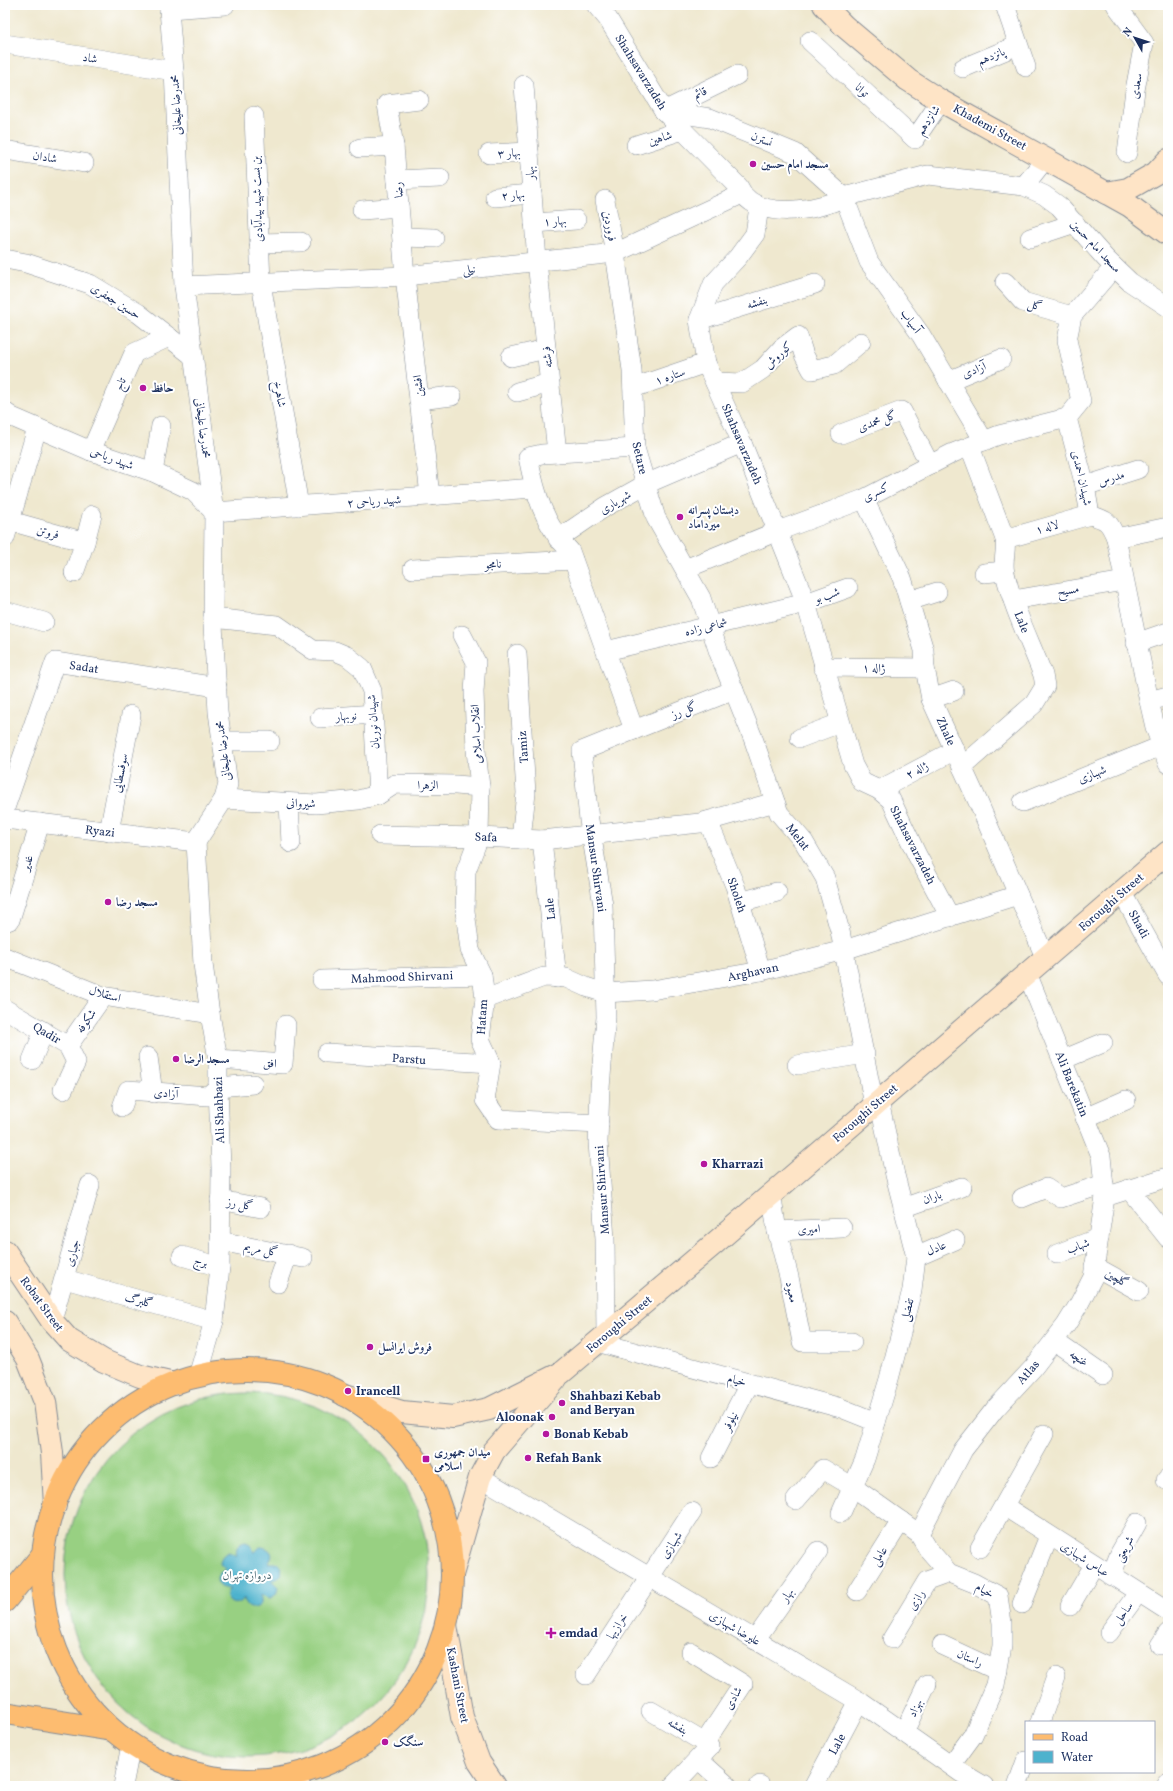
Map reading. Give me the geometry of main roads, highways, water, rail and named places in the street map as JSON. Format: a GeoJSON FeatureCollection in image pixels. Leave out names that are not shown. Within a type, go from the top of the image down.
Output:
{"type":"FeatureCollection","features":[{"type":"Feature","properties":{"kind":"main road","name":"Khademi Street"},"geometry":{"type":"LineString","coordinates":[[824,5],[844,26],[908,80],[1130,206],[1168,234]]}},
{"type":"Feature","properties":{"kind":"main road"},"geometry":{"type":"LineString","coordinates":[[1106,193],[1128,189],[1156,173],[1168,160]]}},
{"type":"Feature","properties":{"kind":"main road","name":"Foroughi Street"},"geometry":{"type":"LineString","coordinates":[[452,1575],[480,1477],[494,1451],[508,1433],[546,1393],[561,1373],[1168,852]]}},
{"type":"Feature","properties":{"kind":"main road","name":"Robat Street"},"geometry":{"type":"LineString","coordinates":[[5,1251],[52,1321],[69,1340],[104,1361],[140,1376],[174,1384]]}},
{"type":"Feature","properties":{"kind":"main road"},"geometry":{"type":"LineString","coordinates":[[5,1322],[28,1359],[45,1402],[52,1453],[55,1506]]}},
{"type":"Feature","properties":{"kind":"main road"},"geometry":{"type":"LineString","coordinates":[[248,1370],[298,1376],[345,1394],[366,1408],[388,1426],[414,1456],[428,1477],[446,1524],[451,1549],[451,1600],[446,1625],[438,1650],[427,1672],[414,1693],[395,1717],[382,1730],[341,1758],[318,1768],[297,1780],[271,1779],[246,1781],[222,1779],[198,1775],[174,1768],[152,1758],[131,1745],[94,1713],[79,1693],[56,1650],[48,1627],[42,1578],[43,1554],[48,1529],[55,1506],[65,1483],[77,1462],[92,1442],[110,1424],[140,1401],[174,1384],[198,1376],[248,1370]]}},
{"type":"Feature","properties":{"kind":"main road","name":"Foroughi Street"},"geometry":{"type":"LineString","coordinates":[[345,1394],[402,1412],[454,1417],[489,1409],[561,1373]]}},
{"type":"Feature","properties":{"kind":"main road"},"geometry":{"type":"LineString","coordinates":[[495,1406],[493,1420],[501,1431],[508,1433]]}},
{"type":"Feature","properties":{"kind":"main road"},"geometry":{"type":"LineString","coordinates":[[5,1601],[43,1554]]}},
{"type":"Feature","properties":{"kind":"main road","name":"Kashani Street"},"geometry":{"type":"LineString","coordinates":[[446,1625],[462,1717],[480,1762],[495,1786]]}},
{"type":"Feature","properties":{"kind":"main road"},"geometry":{"type":"LineString","coordinates":[[5,1713],[112,1730]]}},
{"type":"Feature","properties":{"kind":"water"},"geometry":{"type":"Polygon","coordinates":[[[246,1542],[251,1545],[254,1553],[260,1547],[267,1548],[272,1554],[272,1557],[268,1563],[277,1563],[282,1571],[278,1578],[271,1580],[278,1587],[276,1594],[270,1598],[261,1595],[261,1604],[256,1608],[248,1607],[244,1598],[241,1602],[230,1602],[227,1592],[230,1588],[221,1587],[217,1581],[219,1574],[222,1571],[227,1570],[220,1564],[223,1556],[229,1552],[237,1556],[236,1551],[238,1546],[241,1543],[246,1542]]]}},
{"type":"Feature","properties":{"kind":"place","name":"مسجد امام حسین"},"geometry":{"type":"Point","coordinates":[753,164]}},
{"type":"Feature","properties":{"kind":"place","name":"حافظ"},"geometry":{"type":"Point","coordinates":[143,388]}},
{"type":"Feature","properties":{"kind":"place","name":"دبستان پسرانه میرداماد"},"geometry":{"type":"Point","coordinates":[680,517]}},
{"type":"Feature","properties":{"kind":"place","name":"مسجد رضا"},"geometry":{"type":"Point","coordinates":[108,902]}},
{"type":"Feature","properties":{"kind":"place","name":"مسجد الرضا"},"geometry":{"type":"Point","coordinates":[176,1059]}},
{"type":"Feature","properties":{"kind":"place","name":"Kharrazi"},"geometry":{"type":"Point","coordinates":[704,1164]}},
{"type":"Feature","properties":{"kind":"place","name":"فروش ایرانسل"},"geometry":{"type":"Point","coordinates":[370,1347]}},
{"type":"Feature","properties":{"kind":"place","name":"Irancell"},"geometry":{"type":"Point","coordinates":[348,1391]}},
{"type":"Feature","properties":{"kind":"place","name":"Shahbazi Kebab and Beryan"},"geometry":{"type":"Point","coordinates":[562,1403]}},
{"type":"Feature","properties":{"kind":"place","name":"Aloonak"},"geometry":{"type":"Point","coordinates":[552,1417]}},
{"type":"Feature","properties":{"kind":"place","name":"Bonab Kebab"},"geometry":{"type":"Point","coordinates":[546,1434]}},
{"type":"Feature","properties":{"kind":"place","name":"Refah Bank"},"geometry":{"type":"Point","coordinates":[528,1458]}},
{"type":"Feature","properties":{"kind":"place","name":"میدان جمهوری اسلامی"},"geometry":{"type":"Point","coordinates":[426,1459]}},
{"type":"Feature","properties":{"kind":"place","name":"emdad"},"geometry":{"type":"Point","coordinates":[551,1633]}},
{"type":"Feature","properties":{"kind":"place","name":"سنگک"},"geometry":{"type":"Point","coordinates":[385,1742]}},
{"type":"Feature","properties":{"kind":"park label","name":"دروازه تهران"},"geometry":{"type":"Point","coordinates":[247,1575]}}]}
